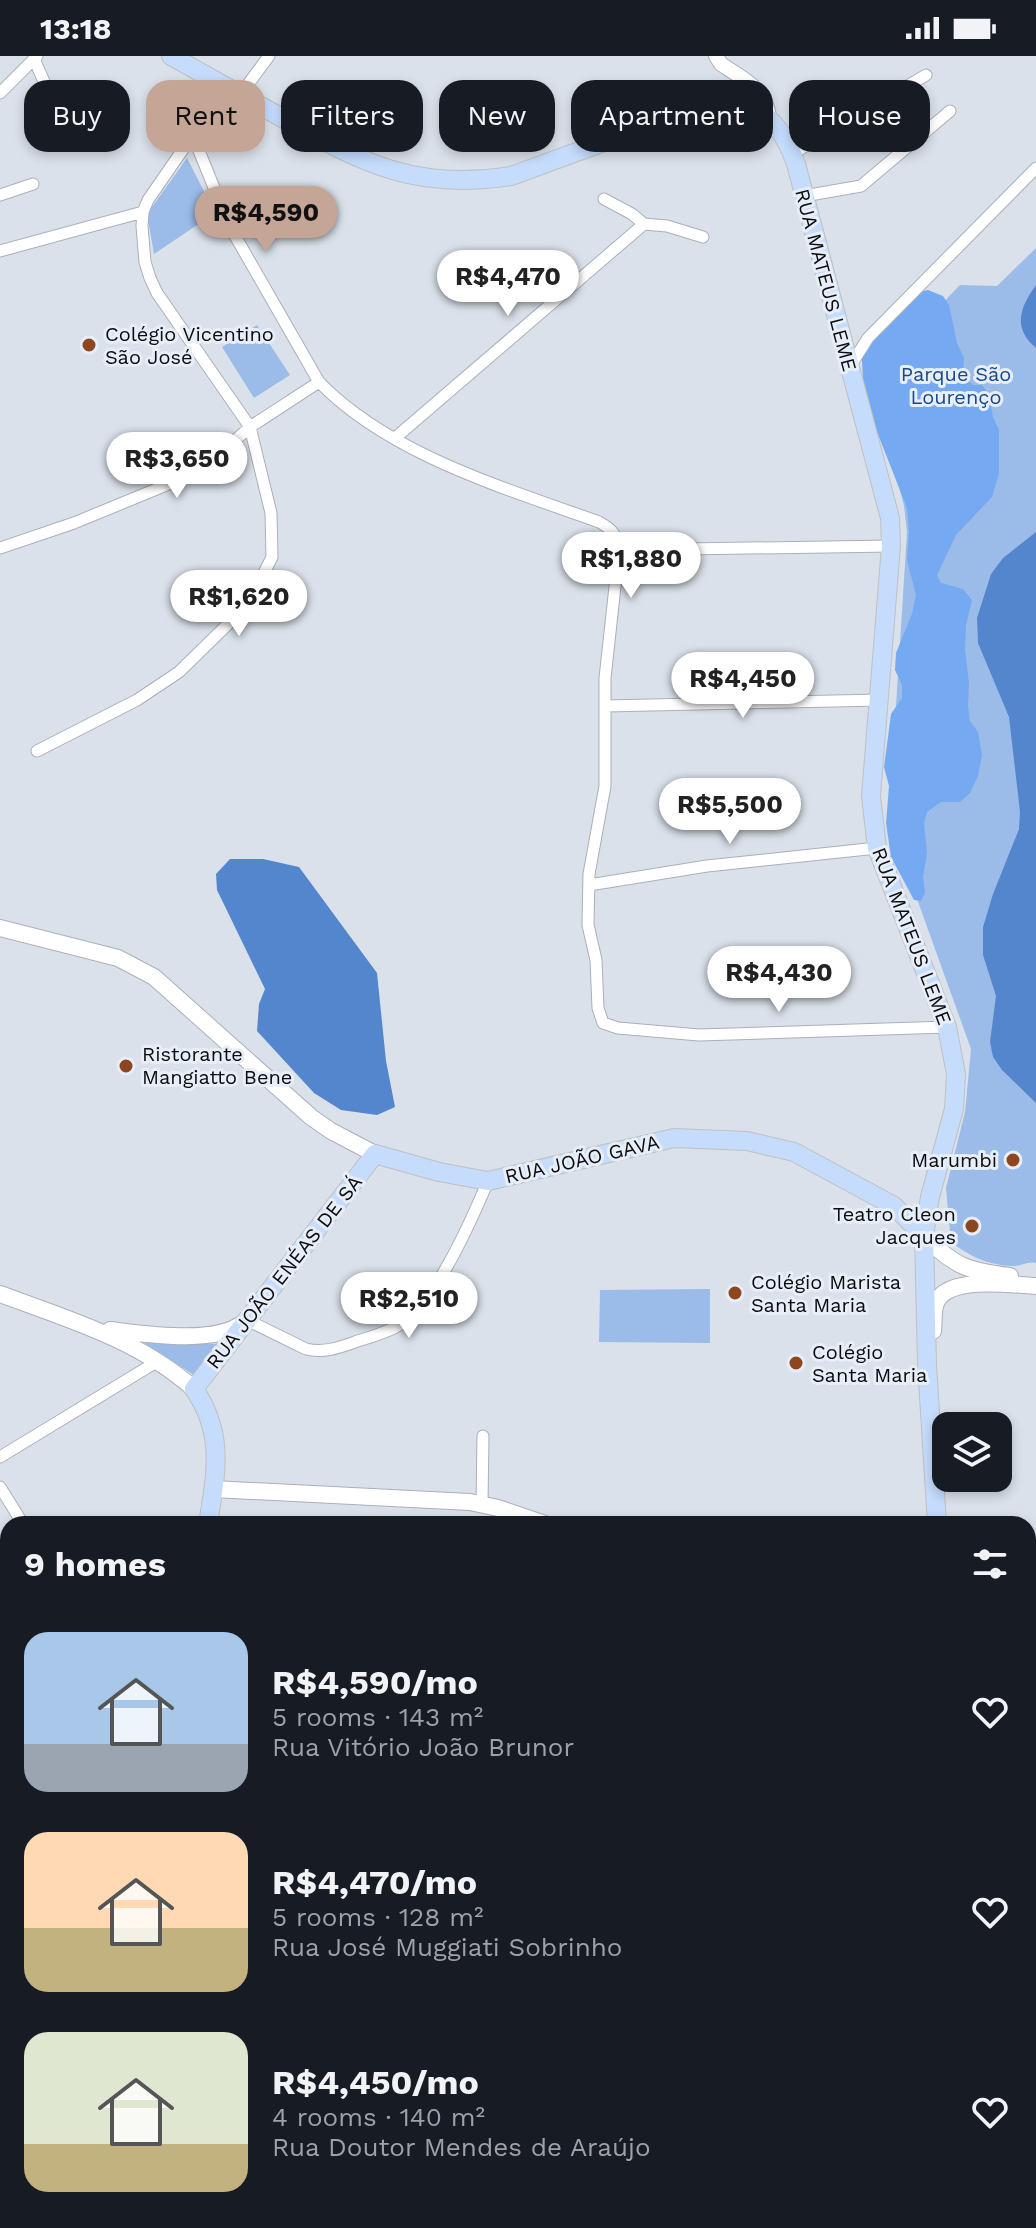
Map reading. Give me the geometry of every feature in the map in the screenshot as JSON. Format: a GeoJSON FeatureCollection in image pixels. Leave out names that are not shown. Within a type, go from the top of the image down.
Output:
{"type":"FeatureCollection","features":[{"type":"Feature","properties":{"kind":"main road"},"geometry":{"type":"LineString","coordinates":[[171,56],[214,80]]}},
{"type":"Feature","properties":{"kind":"main road"},"geometry":{"type":"LineString","coordinates":[[265,108],[371,165],[417,177],[449,181],[486,180],[534,169],[579,152]]}},
{"type":"Feature","properties":{"kind":"main road","name":"RUA MATEUS LEME"},"geometry":{"type":"LineString","coordinates":[[773,124],[792,154],[887,504],[891,546],[871,796],[877,848],[947,1027],[956,1074],[954,1109],[930,1197],[924,1236],[927,1364],[936,1516]]}},
{"type":"Feature","properties":{"kind":"main road","name":"RUA JOÃO GAVA"},"geometry":{"type":"LineString","coordinates":[[0,928],[118,958],[154,977],[311,1117],[375,1154],[439,1172],[488,1181],[674,1138],[731,1138],[794,1152],[899,1208],[924,1236]]}},
{"type":"Feature","properties":{"kind":"main road"},"geometry":{"type":"LineString","coordinates":[[927,1364],[919,1331],[912,1242],[899,1208],[912,1207],[919,1200],[947,1096],[956,1074]]}},
{"type":"Feature","properties":{"kind":"main road","name":"RUA JOÃO ENÉAS DE SÁ"},"geometry":{"type":"LineString","coordinates":[[194,1389],[375,1154]]}},
{"type":"Feature","properties":{"kind":"main road"},"geometry":{"type":"LineString","coordinates":[[924,1236],[964,1268],[982,1273],[1036,1277]]}},
{"type":"Feature","properties":{"kind":"main road"},"geometry":{"type":"LineString","coordinates":[[927,1364],[935,1305],[943,1293],[963,1284],[1036,1286]]}},
{"type":"Feature","properties":{"kind":"main road"},"geometry":{"type":"LineString","coordinates":[[0,1294],[92,1328],[158,1361],[194,1389],[210,1416],[214,1432],[216,1449],[209,1516]]}},
{"type":"Feature","properties":{"kind":"main road"},"geometry":{"type":"LineString","coordinates":[[92,1328],[147,1334],[221,1334],[231,1332],[247,1320]]}},
{"type":"Feature","properties":{"kind":"main road"},"geometry":{"type":"LineString","coordinates":[[213,1489],[482,1504],[520,1516]]}},
{"type":"Feature","properties":{"kind":"street"},"geometry":{"type":"LineString","coordinates":[[244,80],[269,56]]}},
{"type":"Feature","properties":{"kind":"street"},"geometry":{"type":"LineString","coordinates":[[716,56],[721,64],[742,80]]}},
{"type":"Feature","properties":{"kind":"street"},"geometry":{"type":"LineString","coordinates":[[0,93],[36,58],[45,80]]}},
{"type":"Feature","properties":{"kind":"street"},"geometry":{"type":"LineString","coordinates":[[792,154],[926,75]]}},
{"type":"Feature","properties":{"kind":"street"},"geometry":{"type":"LineString","coordinates":[[804,196],[861,186],[950,111]]}},
{"type":"Feature","properties":{"kind":"street"},"geometry":{"type":"LineString","coordinates":[[37,751],[137,700],[166,681],[218,634],[253,595],[272,557],[268,493],[250,427],[157,293],[145,262],[143,212],[157,185],[181,152]]}},
{"type":"Feature","properties":{"kind":"street"},"geometry":{"type":"LineString","coordinates":[[200,152],[230,227],[319,382],[366,421],[395,438],[486,481],[607,526],[618,539],[607,652],[605,786],[589,885],[588,925],[596,960],[598,1008],[603,1023],[618,1028],[699,1035],[947,1027]]}},
{"type":"Feature","properties":{"kind":"street"},"geometry":{"type":"LineString","coordinates":[[849,369],[868,338],[1036,168]]}},
{"type":"Feature","properties":{"kind":"street"},"geometry":{"type":"LineString","coordinates":[[2,191],[33,184]]}},
{"type":"Feature","properties":{"kind":"street"},"geometry":{"type":"LineString","coordinates":[[604,199],[644,224],[667,226],[703,237]]}},
{"type":"Feature","properties":{"kind":"street"},"geometry":{"type":"LineString","coordinates":[[0,251],[143,212]]}},
{"type":"Feature","properties":{"kind":"street"},"geometry":{"type":"LineString","coordinates":[[395,438],[644,224]]}},
{"type":"Feature","properties":{"kind":"street"},"geometry":{"type":"LineString","coordinates":[[0,548],[74,523],[162,487],[215,458],[250,427],[319,382]]}},
{"type":"Feature","properties":{"kind":"street"},"geometry":{"type":"LineString","coordinates":[[619,550],[891,546]]}},
{"type":"Feature","properties":{"kind":"street"},"geometry":{"type":"LineString","coordinates":[[605,706],[881,700]]}},
{"type":"Feature","properties":{"kind":"street"},"geometry":{"type":"LineString","coordinates":[[589,885],[707,866],[877,848]]}},
{"type":"Feature","properties":{"kind":"street"},"geometry":{"type":"LineString","coordinates":[[247,1320],[316,1351],[344,1346],[399,1326],[415,1312],[436,1283],[488,1181]]}},
{"type":"Feature","properties":{"kind":"street"},"geometry":{"type":"LineString","coordinates":[[0,1457],[158,1361]]}},
{"type":"Feature","properties":{"kind":"street"},"geometry":{"type":"LineString","coordinates":[[482,1504],[483,1436]]}},
{"type":"Feature","properties":{"kind":"street"},"geometry":{"type":"LineString","coordinates":[[0,1487],[18,1516]]}},
{"type":"Feature","properties":{"kind":"green space"},"geometry":{"type":"Polygon","coordinates":[[[187,158],[215,213],[154,254],[147,214],[187,158]]]}},
{"type":"Feature","properties":{"kind":"green space","name":"Parque São Lourenço"},"geometry":{"type":"Polygon","coordinates":[[[1036,248],[1036,1263],[1011,1266],[979,1259],[951,1242],[946,1188],[965,1112],[971,1049],[898,846],[891,785],[907,532],[904,506],[871,377],[960,285],[997,286],[1036,248]]]}},
{"type":"Feature","properties":{"kind":"green space"},"geometry":{"type":"Polygon","coordinates":[[[928,290],[943,296],[949,305],[957,343],[964,358],[963,376],[973,385],[982,385],[989,394],[999,430],[999,473],[992,497],[956,535],[937,575],[941,583],[963,589],[972,600],[966,625],[965,649],[968,706],[970,721],[978,732],[982,755],[978,776],[970,793],[960,802],[941,802],[927,812],[924,823],[927,853],[923,877],[925,893],[921,901],[914,900],[891,857],[886,823],[889,786],[884,767],[891,714],[902,698],[902,685],[895,670],[896,653],[912,614],[916,595],[907,560],[907,508],[864,399],[861,342],[869,328],[907,295],[928,290]]]}},
{"type":"Feature","properties":{"kind":"green space"},"geometry":{"type":"Polygon","coordinates":[[[257,325],[290,375],[254,398],[222,347],[257,325]]]}},
{"type":"Feature","properties":{"kind":"green space"},"geometry":{"type":"Polygon","coordinates":[[[710,1289],[710,1343],[599,1342],[600,1290],[710,1289]]]}},
{"type":"Feature","properties":{"kind":"green space"},"geometry":{"type":"Polygon","coordinates":[[[144,1343],[222,1344],[194,1375],[144,1343]]]}},
{"type":"Feature","properties":{"kind":"shaded area"},"geometry":{"type":"Polygon","coordinates":[[[1036,285],[1036,348],[1024,333],[1021,317],[1036,285]]]}},
{"type":"Feature","properties":{"kind":"shaded area"},"geometry":{"type":"Polygon","coordinates":[[[1036,532],[1036,1103],[1002,1070],[993,1057],[990,1042],[996,996],[983,955],[983,927],[1019,829],[1020,812],[1009,717],[978,643],[977,618],[991,574],[1003,558],[1036,532]]]}},
{"type":"Feature","properties":{"kind":"shaded area"},"geometry":{"type":"Polygon","coordinates":[[[230,859],[263,859],[299,867],[377,973],[386,1061],[395,1107],[377,1115],[341,1110],[314,1093],[257,1031],[259,1004],[265,989],[217,890],[216,874],[230,859]]]}},
{"type":"Feature","properties":{"kind":"place","name":"Colégio Vicentino São José"},"geometry":{"type":"Point","coordinates":[89,345]}},
{"type":"Feature","properties":{"kind":"place","name":"Ristorante Mangiatto Bene"},"geometry":{"type":"Point","coordinates":[126,1066]}},
{"type":"Feature","properties":{"kind":"place","name":"Marumbi"},"geometry":{"type":"Point","coordinates":[1013,1160]}},
{"type":"Feature","properties":{"kind":"place","name":"Teatro Cleon Jacques"},"geometry":{"type":"Point","coordinates":[972,1226]}},
{"type":"Feature","properties":{"kind":"place","name":"Colégio Marista Santa Maria"},"geometry":{"type":"Point","coordinates":[735,1293]}},
{"type":"Feature","properties":{"kind":"place","name":"Colégio Santa Maria"},"geometry":{"type":"Point","coordinates":[796,1363]}}]}
